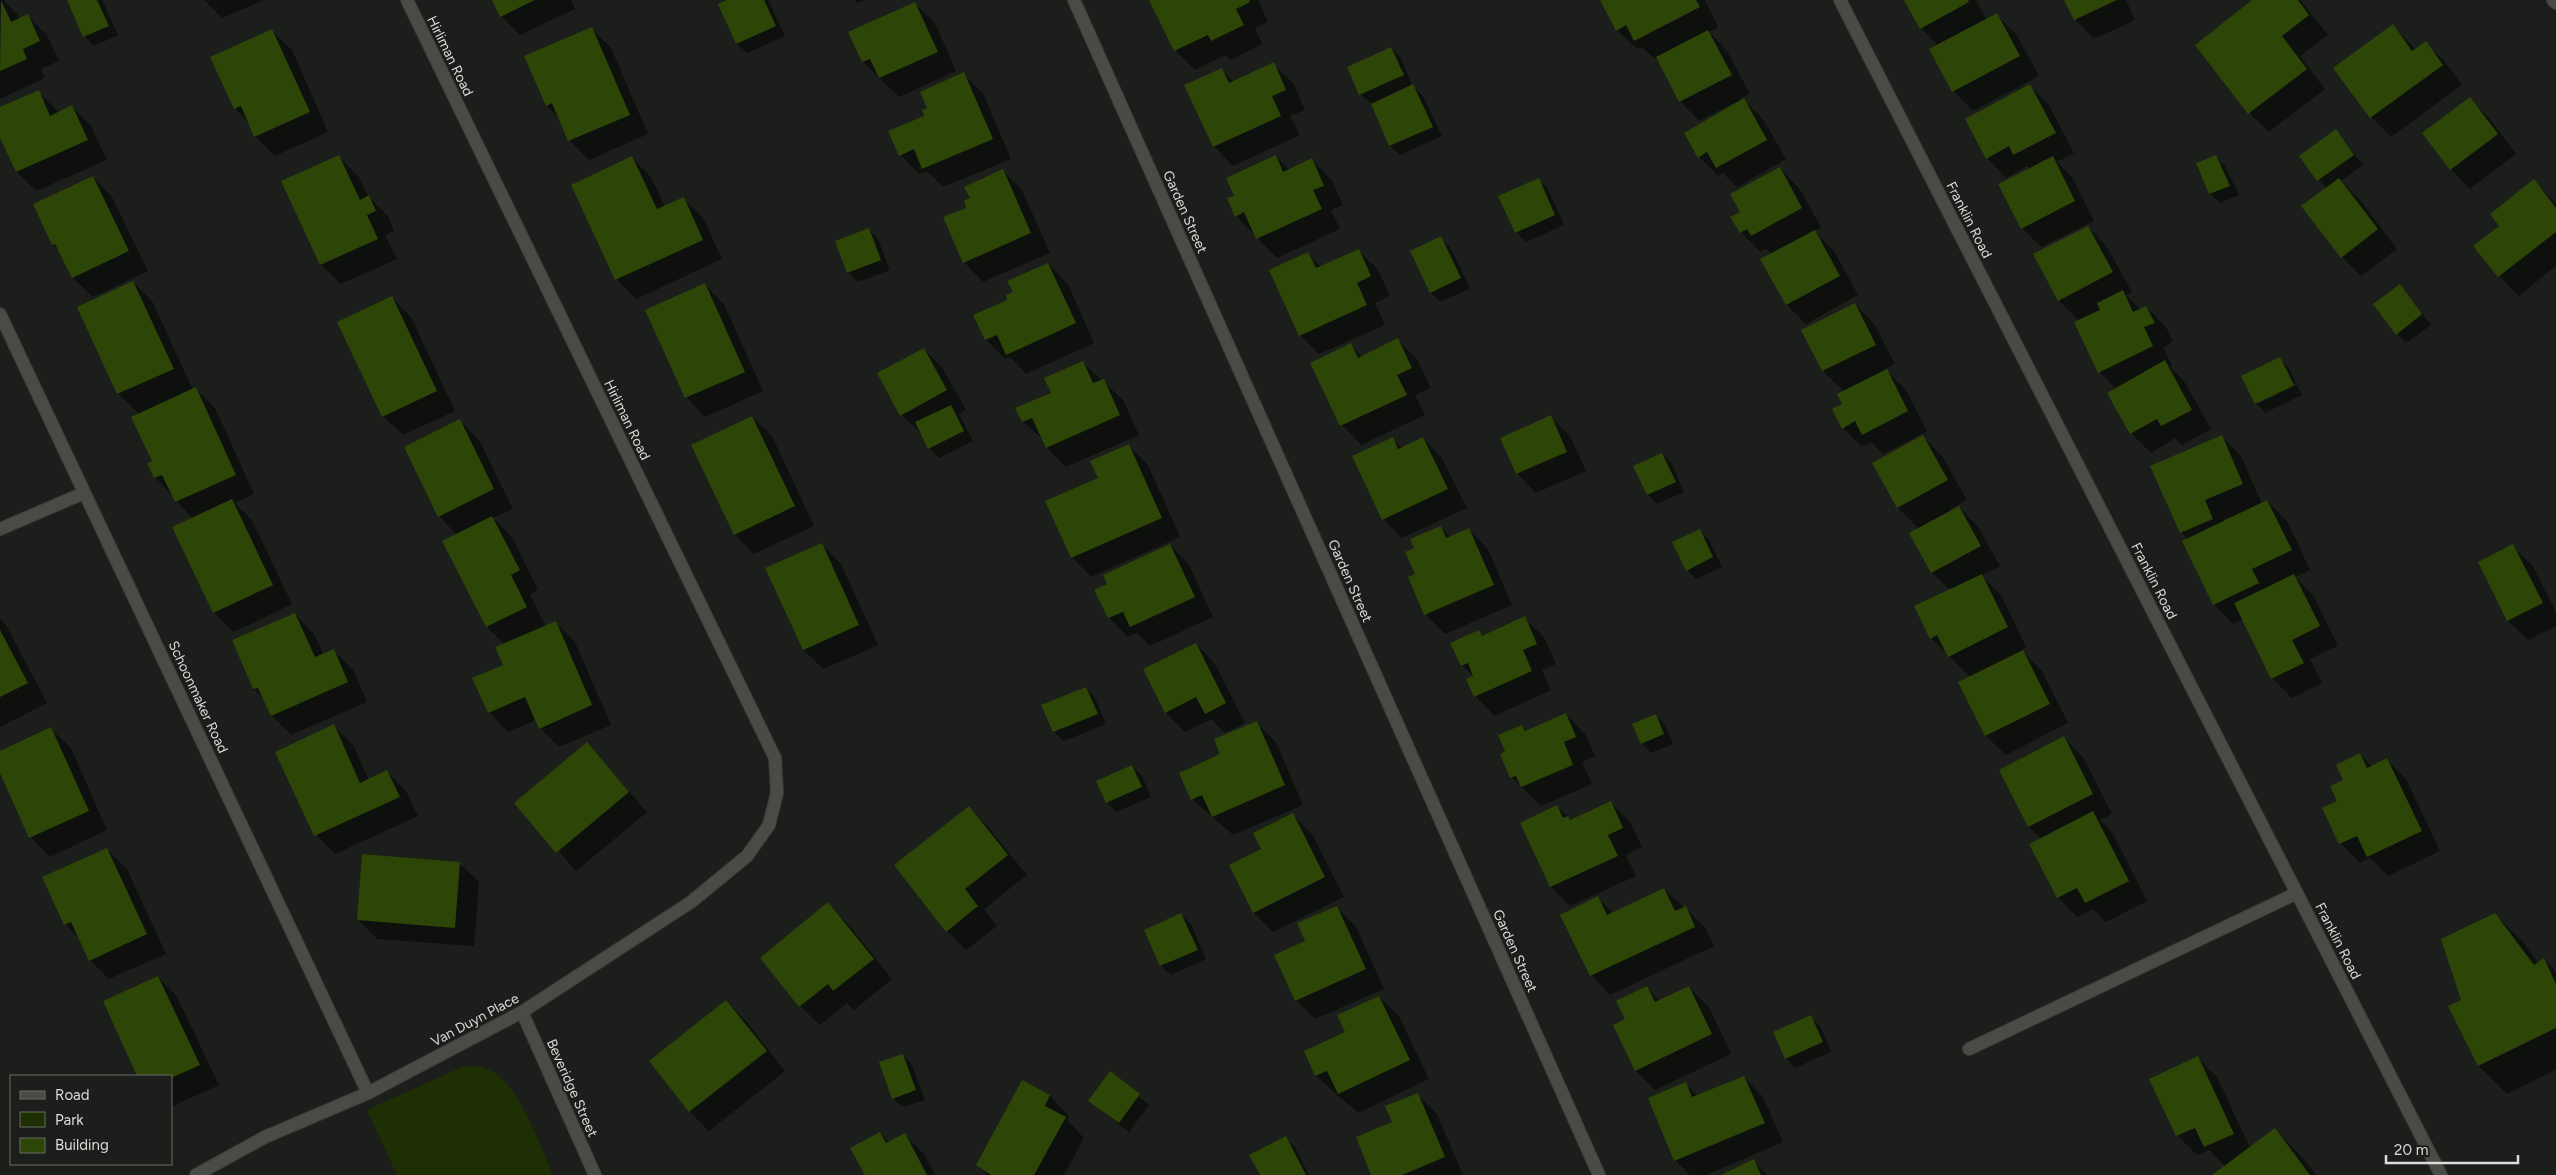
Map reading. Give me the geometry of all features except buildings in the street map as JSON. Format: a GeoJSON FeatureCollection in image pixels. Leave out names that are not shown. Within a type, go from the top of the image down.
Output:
{"type":"FeatureCollection","features":[{"type":"Feature","properties":{"kind":"street","name":"Hirliman Road"},"geometry":{"type":"LineString","coordinates":[[407,0],[775,758],[777,793],[769,825],[747,856]]}},
{"type":"Feature","properties":{"kind":"street","name":"Garden Street"},"geometry":{"type":"LineString","coordinates":[[1074,0],[1599,1175]]}},
{"type":"Feature","properties":{"kind":"street","name":"Franklin Road"},"geometry":{"type":"LineString","coordinates":[[1840,0],[2441,1175]]}},
{"type":"Feature","properties":{"kind":"street"},"geometry":{"type":"LineString","coordinates":[[2553,0],[2556,3]]}},
{"type":"Feature","properties":{"kind":"street","name":"Schoonmaker Road"},"geometry":{"type":"LineString","coordinates":[[0,314],[368,1094]]}},
{"type":"Feature","properties":{"kind":"street"},"geometry":{"type":"LineString","coordinates":[[0,529],[84,492]]}},
{"type":"Feature","properties":{"kind":"street","name":"Van Duyn Place"},"geometry":{"type":"LineString","coordinates":[[196,1175],[265,1137],[368,1094],[522,1012],[691,902],[747,856]]}},
{"type":"Feature","properties":{"kind":"street"},"geometry":{"type":"LineString","coordinates":[[1969,1049],[2297,893]]}},
{"type":"Feature","properties":{"kind":"street","name":"Beveridge Street"},"geometry":{"type":"LineString","coordinates":[[522,1012],[596,1175]]}},
{"type":"Feature","properties":{"kind":"green space"},"geometry":{"type":"Polygon","coordinates":[[[478,1066],[492,1071],[504,1081],[515,1095],[533,1128],[553,1175],[397,1175],[367,1110],[462,1067],[478,1066]]]}}]}
